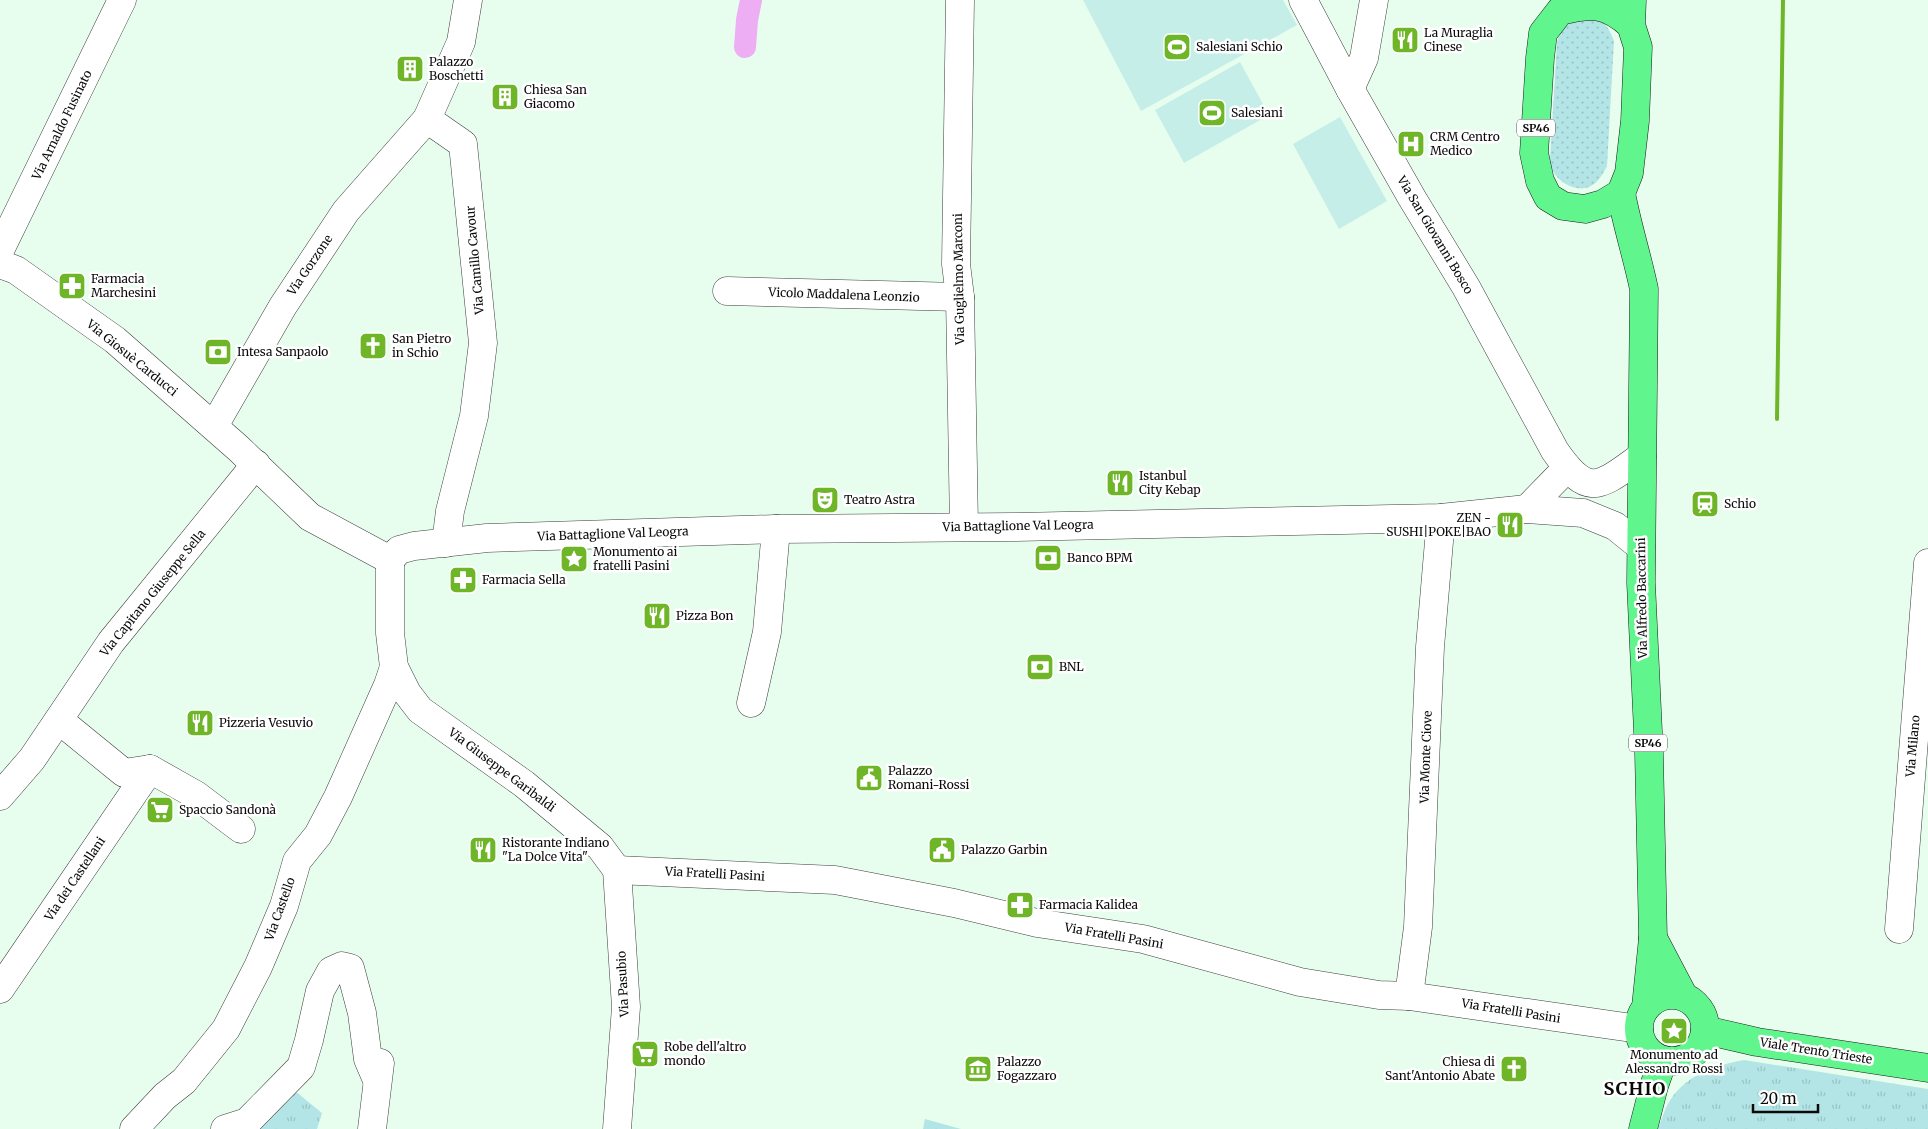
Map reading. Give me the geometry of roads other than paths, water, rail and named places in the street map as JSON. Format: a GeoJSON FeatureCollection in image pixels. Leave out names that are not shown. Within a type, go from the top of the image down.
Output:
{"type":"FeatureCollection","features":[{"type":"Feature","properties":{"kind":"main road"},"geometry":{"type":"LineString","coordinates":[[1601,3],[1634,24],[1635,121],[1629,173],[1621,193]]}},
{"type":"Feature","properties":{"kind":"main road","name":"SP46"},"geometry":{"type":"LineString","coordinates":[[1601,3],[1560,11],[1543,33],[1534,152],[1540,182],[1548,197],[1563,206],[1584,209],[1603,204],[1621,193]]}},
{"type":"Feature","properties":{"kind":"main road","name":"Via Alfredo Baccarini"},"geometry":{"type":"LineString","coordinates":[[1621,193],[1627,225],[1638,259],[1644,289],[1645,319],[1640,547],[1653,938],[1642,1018]]}},
{"type":"Feature","properties":{"kind":"main road","name":"SP46"},"geometry":{"type":"LineString","coordinates":[[1584,209],[1614,232],[1638,259]]}},
{"type":"Feature","properties":{"kind":"main road"},"geometry":{"type":"LineString","coordinates":[[1653,938],[1684,997],[1698,1007],[1705,1022],[1703,1040],[1691,1055],[1683,1060],[1663,1060],[1656,1057],[1644,1045],[1642,1018],[1652,1001],[1668,995],[1684,997]]}},
{"type":"Feature","properties":{"kind":"main road","name":"Viale Trento Trieste"},"geometry":{"type":"LineString","coordinates":[[1705,1030],[1757,1042],[1928,1068]]}},
{"type":"Feature","properties":{"kind":"main road"},"geometry":{"type":"LineString","coordinates":[[1643,1129],[1647,1109],[1663,1060]]}},
{"type":"Feature","properties":{"kind":"street","name":"Via Arnaldo Fusinato"},"geometry":{"type":"LineString","coordinates":[[0,250],[122,0]]}},
{"type":"Feature","properties":{"kind":"street"},"geometry":{"type":"LineString","coordinates":[[427,119],[461,42],[468,0]]}},
{"type":"Feature","properties":{"kind":"street","name":"Via Guglielmo Marconi"},"geometry":{"type":"LineString","coordinates":[[960,0],[956,264],[960,297],[964,527]]}},
{"type":"Feature","properties":{"kind":"street","name":"Via San Giovanni Bosco"},"geometry":{"type":"LineString","coordinates":[[1303,0],[1350,89],[1412,198],[1466,287],[1554,451],[1567,468],[1584,483],[1601,483],[1642,456]]}},
{"type":"Feature","properties":{"kind":"street"},"geometry":{"type":"LineString","coordinates":[[1350,89],[1364,58],[1374,0]]}},
{"type":"Feature","properties":{"kind":"street","name":"Via Gorzone"},"geometry":{"type":"LineString","coordinates":[[214,426],[283,306],[346,211],[427,119]]}},
{"type":"Feature","properties":{"kind":"street","name":"Via Camillo Cavour"},"geometry":{"type":"LineString","coordinates":[[427,119],[463,144],[483,343],[474,416],[450,511],[446,543]]}},
{"type":"Feature","properties":{"kind":"street","name":"Via Giosuè Carducci"},"geometry":{"type":"LineString","coordinates":[[0,264],[16,270],[115,340],[256,464],[310,517],[390,560]]}},
{"type":"Feature","properties":{"kind":"street","name":"Vicolo Maddalena Leonzio"},"geometry":{"type":"LineString","coordinates":[[727,291],[960,297]]}},
{"type":"Feature","properties":{"kind":"street","name":"Via Capitano Giuseppe Sella"},"geometry":{"type":"LineString","coordinates":[[0,796],[32,759],[111,642],[256,464]]}},
{"type":"Feature","properties":{"kind":"street"},"geometry":{"type":"LineString","coordinates":[[1527,509],[1567,468]]}},
{"type":"Feature","properties":{"kind":"street","name":"Via Battaglione Val Leogra"},"geometry":{"type":"LineString","coordinates":[[390,560],[399,550],[414,546],[497,538],[776,528],[964,527],[1441,518],[1527,509],[1583,513],[1615,526],[1640,547]]}},
{"type":"Feature","properties":{"kind":"street","name":"Via Monte Ciove"},"geometry":{"type":"LineString","coordinates":[[1409,996],[1418,927],[1430,647],[1441,518]]}},
{"type":"Feature","properties":{"kind":"street"},"geometry":{"type":"LineString","coordinates":[[751,703],[767,632],[776,528]]}},
{"type":"Feature","properties":{"kind":"street"},"geometry":{"type":"LineString","coordinates":[[390,560],[390,633],[394,667]]}},
{"type":"Feature","properties":{"kind":"street","name":"Via Milano"},"geometry":{"type":"LineString","coordinates":[[1899,929],[1928,563]]}},
{"type":"Feature","properties":{"kind":"street","name":"Via Giuseppe Garibaldi"},"geometry":{"type":"LineString","coordinates":[[394,667],[407,693],[420,710],[524,784],[600,847],[617,870]]}},
{"type":"Feature","properties":{"kind":"street","name":"Via Castello"},"geometry":{"type":"LineString","coordinates":[[134,1129],[165,1096],[184,1081],[226,1029],[258,966],[280,914],[297,861],[318,835],[338,797],[388,685],[394,667]]}},
{"type":"Feature","properties":{"kind":"street"},"geometry":{"type":"LineString","coordinates":[[59,720],[124,773],[150,769],[196,795],[241,830]]}},
{"type":"Feature","properties":{"kind":"street","name":"Via dei Castellani"},"geometry":{"type":"LineString","coordinates":[[0,989],[150,769]]}},
{"type":"Feature","properties":{"kind":"street","name":"Via Fratelli Pasini"},"geometry":{"type":"LineString","coordinates":[[617,870],[835,880],[954,902],[1037,923],[1143,939],[1300,982],[1379,995],[1409,996],[1642,1018]]}},
{"type":"Feature","properties":{"kind":"street","name":"Via Pasubio"},"geometry":{"type":"LineString","coordinates":[[617,870],[626,1007],[617,1129]]}},
{"type":"Feature","properties":{"kind":"street"},"geometry":{"type":"LineString","coordinates":[[225,1129],[247,1122],[301,1067],[320,991],[331,971],[342,966],[350,968],[357,989],[368,1059],[377,1080]]}},
{"type":"Feature","properties":{"kind":"street"},"geometry":{"type":"LineString","coordinates":[[371,992],[377,1022],[380,1056],[372,1129]]}},
{"type":"Feature","properties":{"kind":"waterway"},"geometry":{"type":"LineString","coordinates":[[745,47],[751,0]]}},
{"type":"Feature","properties":{"kind":"railway"},"geometry":{"type":"LineString","coordinates":[[1777,419],[1783,0]]}},
{"type":"Feature","properties":{"kind":"place","name":"La Muraglia Cinese"},"geometry":{"type":"Point","coordinates":[1405,40]}},
{"type":"Feature","properties":{"kind":"place","name":"Salesiani Schio"},"geometry":{"type":"Point","coordinates":[1177,47]}},
{"type":"Feature","properties":{"kind":"place","name":"Palazzo Boschetti"},"geometry":{"type":"Point","coordinates":[410,69]}},
{"type":"Feature","properties":{"kind":"place","name":"Chiesa San Giacomo"},"geometry":{"type":"Point","coordinates":[505,97]}},
{"type":"Feature","properties":{"kind":"place","name":"Salesiani"},"geometry":{"type":"Point","coordinates":[1212,113]}},
{"type":"Feature","properties":{"kind":"place","name":"CRM Centro Medico"},"geometry":{"type":"Point","coordinates":[1411,144]}},
{"type":"Feature","properties":{"kind":"place","name":"Farmacia Marchesini"},"geometry":{"type":"Point","coordinates":[72,286]}},
{"type":"Feature","properties":{"kind":"place","name":"San Pietro in Schio"},"geometry":{"type":"Point","coordinates":[373,346]}},
{"type":"Feature","properties":{"kind":"place","name":"Intesa Sanpaolo"},"geometry":{"type":"Point","coordinates":[218,352]}},
{"type":"Feature","properties":{"kind":"place","name":"Istanbul City Kebap"},"geometry":{"type":"Point","coordinates":[1120,483]}},
{"type":"Feature","properties":{"kind":"place","name":"Teatro Astra"},"geometry":{"type":"Point","coordinates":[825,500]}},
{"type":"Feature","properties":{"kind":"place","name":"Schio"},"geometry":{"type":"Point","coordinates":[1705,504]}},
{"type":"Feature","properties":{"kind":"place","name":"ZEN - SUSHI|POKE|BAO"},"geometry":{"type":"Point","coordinates":[1510,525]}},
{"type":"Feature","properties":{"kind":"place","name":"Banco BPM"},"geometry":{"type":"Point","coordinates":[1048,558]}},
{"type":"Feature","properties":{"kind":"place","name":"Monumento ai fratelli Pasini"},"geometry":{"type":"Point","coordinates":[574,559]}},
{"type":"Feature","properties":{"kind":"place","name":"Farmacia Sella"},"geometry":{"type":"Point","coordinates":[463,580]}},
{"type":"Feature","properties":{"kind":"place","name":"Pizza Bon"},"geometry":{"type":"Point","coordinates":[657,616]}},
{"type":"Feature","properties":{"kind":"place","name":"BNL"},"geometry":{"type":"Point","coordinates":[1040,667]}},
{"type":"Feature","properties":{"kind":"place","name":"Pizzeria Vesuvio"},"geometry":{"type":"Point","coordinates":[200,723]}},
{"type":"Feature","properties":{"kind":"place","name":"Palazzo Romani-Rossi"},"geometry":{"type":"Point","coordinates":[869,778]}},
{"type":"Feature","properties":{"kind":"place","name":"Spaccio Sandonà"},"geometry":{"type":"Point","coordinates":[160,810]}},
{"type":"Feature","properties":{"kind":"place","name":"Ristorante Indiano \"La Dolce Vita\""},"geometry":{"type":"Point","coordinates":[483,850]}},
{"type":"Feature","properties":{"kind":"place","name":"Palazzo Garbin"},"geometry":{"type":"Point","coordinates":[942,850]}},
{"type":"Feature","properties":{"kind":"place","name":"Farmacia Kalidea"},"geometry":{"type":"Point","coordinates":[1020,905]}},
{"type":"Feature","properties":{"kind":"place","name":"Monumento ad Alessandro Rossi"},"geometry":{"type":"Point","coordinates":[1674,1031]}},
{"type":"Feature","properties":{"kind":"place","name":"Robe dell'altro mondo"},"geometry":{"type":"Point","coordinates":[645,1054]}},
{"type":"Feature","properties":{"kind":"place","name":"Palazzo Fogazzaro"},"geometry":{"type":"Point","coordinates":[978,1069]}},
{"type":"Feature","properties":{"kind":"place","name":"Chiesa di Sant'Antonio Abate"},"geometry":{"type":"Point","coordinates":[1514,1069]}},
{"type":"Feature","properties":{"kind":"district","name":"SCHIO"},"geometry":{"type":"Point","coordinates":[1635,1089]}}]}
